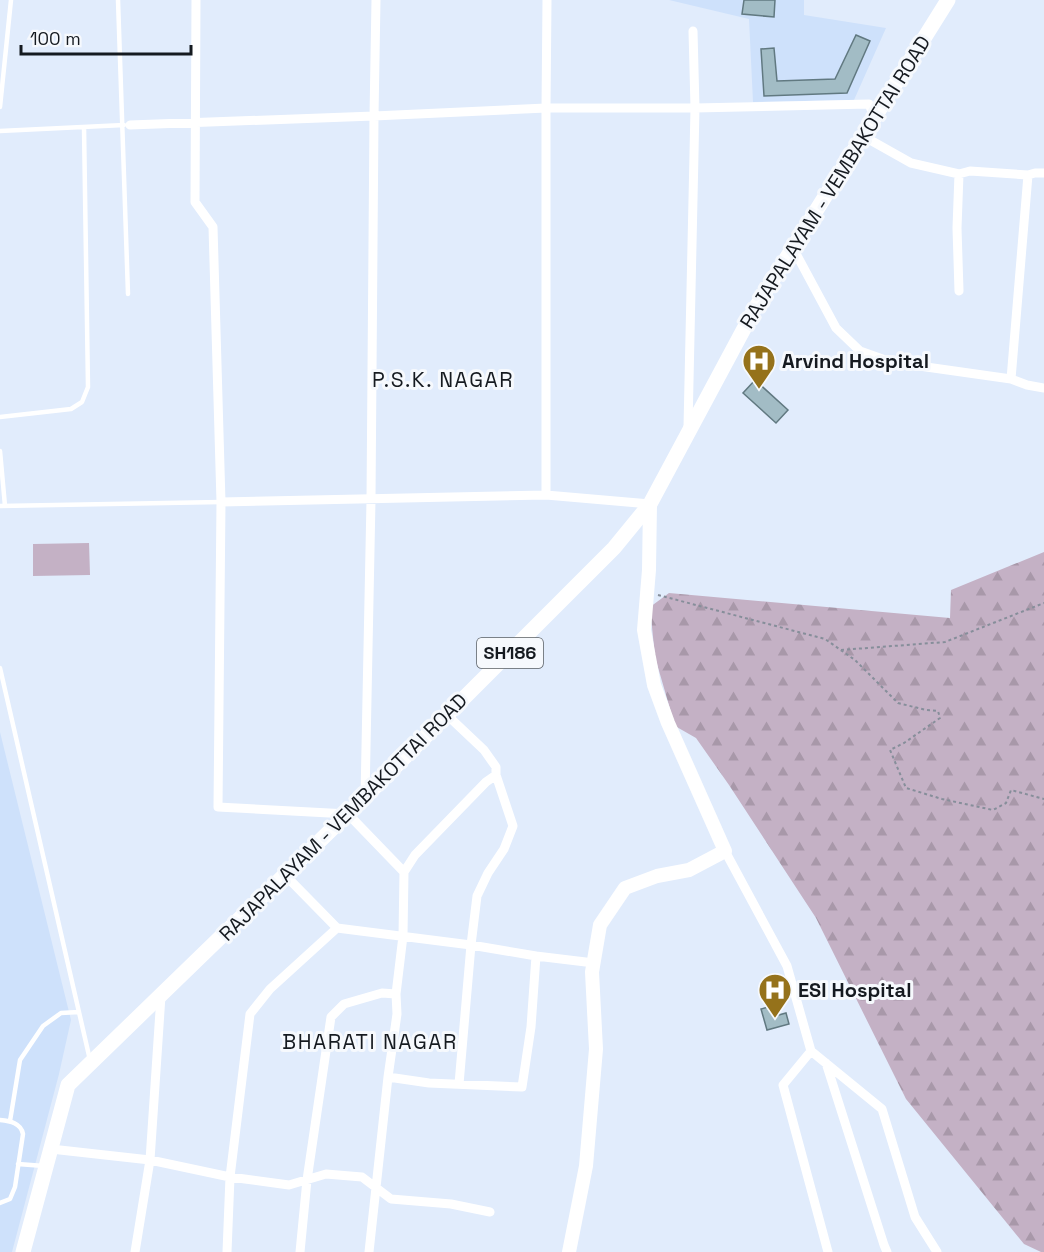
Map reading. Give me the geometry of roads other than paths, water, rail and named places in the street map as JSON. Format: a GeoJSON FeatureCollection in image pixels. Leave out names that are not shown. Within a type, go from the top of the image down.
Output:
{"type":"FeatureCollection","features":[{"type":"Feature","properties":{"kind":"main road","name":"RAJAPALAYAM - VEMBAKOTTAI ROAD"},"geometry":{"type":"LineString","coordinates":[[23,1252],[68,1085],[348,814],[614,548],[650,504],[754,310],[948,0]]}},
{"type":"Feature","properties":{"kind":"street"},"geometry":{"type":"LineString","coordinates":[[196,0],[195,202],[213,227],[221,502],[218,807],[348,814],[404,872]]}},
{"type":"Feature","properties":{"kind":"street"},"geometry":{"type":"LineString","coordinates":[[365,796],[371,500],[375,0]]}},
{"type":"Feature","properties":{"kind":"street"},"geometry":{"type":"LineString","coordinates":[[546,495],[547,0]]}},
{"type":"Feature","properties":{"kind":"street"},"geometry":{"type":"LineString","coordinates":[[688,432],[695,108],[693,31]]}},
{"type":"Feature","properties":{"kind":"street"},"geometry":{"type":"LineString","coordinates":[[126,125],[374,117],[546,108],[695,108],[869,104],[874,117]]}},
{"type":"Feature","properties":{"kind":"street"},"geometry":{"type":"LineString","coordinates":[[862,136],[911,164],[959,174],[970,171],[1028,175],[1044,173]]}},
{"type":"Feature","properties":{"kind":"street"},"geometry":{"type":"LineString","coordinates":[[959,174],[957,228],[959,291]]}},
{"type":"Feature","properties":{"kind":"street"},"geometry":{"type":"LineString","coordinates":[[1011,379],[1028,175]]}},
{"type":"Feature","properties":{"kind":"street"},"geometry":{"type":"LineString","coordinates":[[793,248],[836,328],[860,351],[891,362],[1011,379],[1044,388]]}},
{"type":"Feature","properties":{"kind":"street"},"geometry":{"type":"LineString","coordinates":[[221,502],[546,495],[650,504],[649,570],[644,630],[654,685],[668,723],[725,851],[787,966],[811,1050],[882,1109],[915,1217],[937,1252]]}},
{"type":"Feature","properties":{"kind":"street"},"geometry":{"type":"LineString","coordinates":[[447,715],[484,750],[496,767],[496,776],[513,826],[504,849],[488,873],[477,896],[459,1084]]}},
{"type":"Feature","properties":{"kind":"street"},"geometry":{"type":"LineString","coordinates":[[369,1252],[397,1014],[396,994],[403,936],[404,872],[415,855],[431,838],[486,782],[496,776]]}},
{"type":"Feature","properties":{"kind":"street"},"geometry":{"type":"LineString","coordinates":[[569,1252],[586,1166],[596,1049],[592,972],[600,925],[625,888],[657,876],[689,870],[725,851]]}},
{"type":"Feature","properties":{"kind":"street"},"geometry":{"type":"LineString","coordinates":[[285,875],[338,927],[594,963]]}},
{"type":"Feature","properties":{"kind":"street"},"geometry":{"type":"LineString","coordinates":[[227,1252],[230,1177],[250,1014],[270,989],[338,927]]}},
{"type":"Feature","properties":{"kind":"street"},"geometry":{"type":"LineString","coordinates":[[388,1077],[429,1083],[522,1088],[531,1027],[536,956]]}},
{"type":"Feature","properties":{"kind":"street"},"geometry":{"type":"LineString","coordinates":[[300,1252],[307,1180],[331,1017],[344,1004],[382,993],[396,994]]}},
{"type":"Feature","properties":{"kind":"street"},"geometry":{"type":"LineString","coordinates":[[135,1252],[150,1160],[161,996]]}},
{"type":"Feature","properties":{"kind":"street"},"geometry":{"type":"LineString","coordinates":[[811,1050],[783,1085],[828,1252]]}},
{"type":"Feature","properties":{"kind":"street"},"geometry":{"type":"LineString","coordinates":[[826,1062],[887,1252]]}},
{"type":"Feature","properties":{"kind":"street"},"geometry":{"type":"LineString","coordinates":[[51,1149],[150,1160],[230,1177],[289,1185],[326,1174],[362,1177],[391,1199],[451,1204],[490,1212]]}},
{"type":"Feature","properties":{"kind":"lane"},"geometry":{"type":"LineString","coordinates":[[0,106],[11,0]]}},
{"type":"Feature","properties":{"kind":"lane"},"geometry":{"type":"LineString","coordinates":[[118,0],[126,125],[128,294]]}},
{"type":"Feature","properties":{"kind":"lane"},"geometry":{"type":"LineString","coordinates":[[0,131],[126,125]]}},
{"type":"Feature","properties":{"kind":"lane"},"geometry":{"type":"LineString","coordinates":[[0,417],[71,409],[82,402],[88,387],[84,127]]}},
{"type":"Feature","properties":{"kind":"lane"},"geometry":{"type":"LineString","coordinates":[[0,451],[2,506],[221,502]]}},
{"type":"Feature","properties":{"kind":"lane"},"geometry":{"type":"LineString","coordinates":[[0,668],[2,685],[91,1064]]}},
{"type":"Feature","properties":{"kind":"lane"},"geometry":{"type":"LineString","coordinates":[[10,1121],[20,1060],[43,1026],[61,1013],[79,1012]]}},
{"type":"Feature","properties":{"kind":"lane"},"geometry":{"type":"LineString","coordinates":[[0,1120],[18,1125],[23,1134],[12,1194],[10,1198],[0,1203]]}},
{"type":"Feature","properties":{"kind":"lane"},"geometry":{"type":"LineString","coordinates":[[18,1164],[46,1166]]}},
{"type":"Feature","properties":{"kind":"place","name":"Arvind Hospital"},"geometry":{"type":"Point","coordinates":[759,390]}},
{"type":"Feature","properties":{"kind":"place","name":"ESI Hospital"},"geometry":{"type":"Point","coordinates":[775,1019]}},
{"type":"Feature","properties":{"kind":"district","name":"P.S.K. NAGAR"},"geometry":{"type":"Point","coordinates":[443,380]}},
{"type":"Feature","properties":{"kind":"district","name":"BHARATI NAGAR"},"geometry":{"type":"Point","coordinates":[370,1042]}}]}
